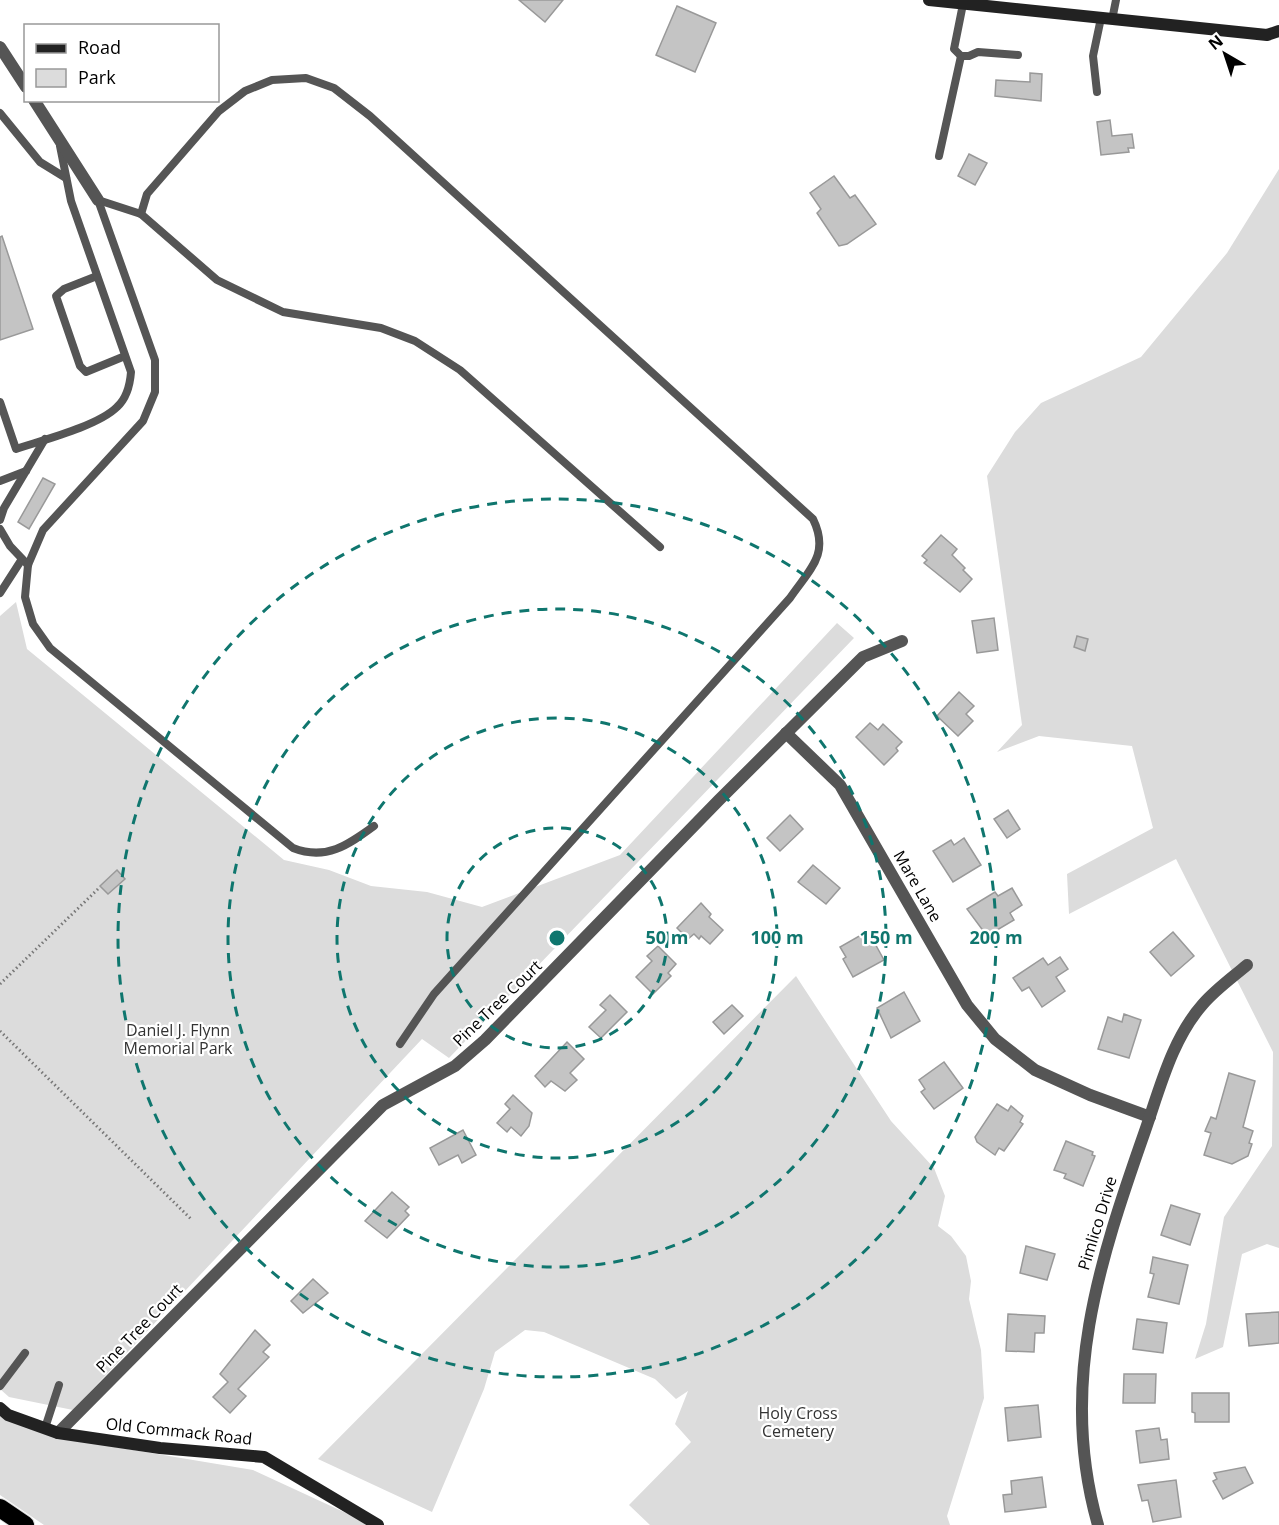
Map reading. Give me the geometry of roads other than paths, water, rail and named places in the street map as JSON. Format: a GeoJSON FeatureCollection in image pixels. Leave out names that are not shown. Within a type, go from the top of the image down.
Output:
{"type":"FeatureCollection","features":[{"type":"Feature","properties":{"kind":"highway"},"geometry":{"type":"LineString","coordinates":[[0,1508],[25,1525]]}},
{"type":"Feature","properties":{"kind":"street"},"geometry":{"type":"LineString","coordinates":[[930,0],[1267,35],[1279,31]]}},
{"type":"Feature","properties":{"kind":"street"},"geometry":{"type":"LineString","coordinates":[[0,46],[24,84]]}},
{"type":"Feature","properties":{"kind":"street"},"geometry":{"type":"LineString","coordinates":[[35,102],[98,200]]}},
{"type":"Feature","properties":{"kind":"street","name":"Pine Tree Court"},"geometry":{"type":"LineString","coordinates":[[58,1433],[383,1105],[455,1066],[485,1040],[863,657],[902,641]]}},
{"type":"Feature","properties":{"kind":"street","name":"Mare Lane"},"geometry":{"type":"LineString","coordinates":[[786,733],[840,785],[967,1005],[995,1039],[1035,1070],[1090,1095],[1150,1117]]}},
{"type":"Feature","properties":{"kind":"street","name":"Pimlico Drive"},"geometry":{"type":"LineString","coordinates":[[1098,1525],[1088,1491],[1080,1397],[1085,1338],[1108,1235],[1174,1047],[1203,1004],[1247,964]]}},
{"type":"Feature","properties":{"kind":"street","name":"Old Commack Road"},"geometry":{"type":"LineString","coordinates":[[0,1408],[8,1414],[58,1433],[150,1447],[264,1457],[378,1525]]}},
{"type":"Feature","properties":{"kind":"lane"},"geometry":{"type":"LineString","coordinates":[[1097,92],[1093,56],[1106,19],[1116,0]]}},
{"type":"Feature","properties":{"kind":"lane"},"geometry":{"type":"LineString","coordinates":[[963,4],[954,49],[961,56],[969,56],[978,52],[1018,55]]}},
{"type":"Feature","properties":{"kind":"lane"},"geometry":{"type":"LineString","coordinates":[[939,156],[961,56]]}},
{"type":"Feature","properties":{"kind":"lane"},"geometry":{"type":"LineString","coordinates":[[141,214],[147,194],[219,111],[244,91],[272,80],[306,78],[334,88],[370,116],[795,502],[813,519],[819,532],[820,555],[790,598],[434,994],[400,1044]]}},
{"type":"Feature","properties":{"kind":"lane"},"geometry":{"type":"LineString","coordinates":[[0,113],[40,162],[66,178]]}},
{"type":"Feature","properties":{"kind":"lane"},"geometry":{"type":"LineString","coordinates":[[0,402],[16,449],[87,425],[117,407],[129,389],[130,372],[71,201],[58,139]]}},
{"type":"Feature","properties":{"kind":"lane"},"geometry":{"type":"LineString","coordinates":[[98,200],[141,214],[218,280],[283,312],[381,328],[416,341],[460,370],[660,547]]}},
{"type":"Feature","properties":{"kind":"lane"},"geometry":{"type":"LineString","coordinates":[[0,593],[25,562],[43,530],[143,421],[154,392],[155,360],[98,200]]}},
{"type":"Feature","properties":{"kind":"lane"},"geometry":{"type":"LineString","coordinates":[[97,276],[64,289],[56,296],[80,366],[86,372],[125,356]]}},
{"type":"Feature","properties":{"kind":"lane"},"geometry":{"type":"LineString","coordinates":[[1,516],[45,439]]}},
{"type":"Feature","properties":{"kind":"lane"},"geometry":{"type":"LineString","coordinates":[[0,481],[26,471]]}},
{"type":"Feature","properties":{"kind":"lane"},"geometry":{"type":"LineString","coordinates":[[0,529],[25,562],[26,597],[33,624],[50,648],[293,848],[310,855],[344,847],[374,826]]}},
{"type":"Feature","properties":{"kind":"lane"},"geometry":{"type":"LineString","coordinates":[[0,1386],[25,1353]]}},
{"type":"Feature","properties":{"kind":"lane"},"geometry":{"type":"LineString","coordinates":[[45,1428],[59,1385]]}},
{"type":"Feature","properties":{"kind":"park label","name":"Daniel J. Flynn Memorial Park"},"geometry":{"type":"Point","coordinates":[178,1039]}},
{"type":"Feature","properties":{"kind":"park label","name":"Holy Cross Cemetery"},"geometry":{"type":"Point","coordinates":[798,1422]}}]}
